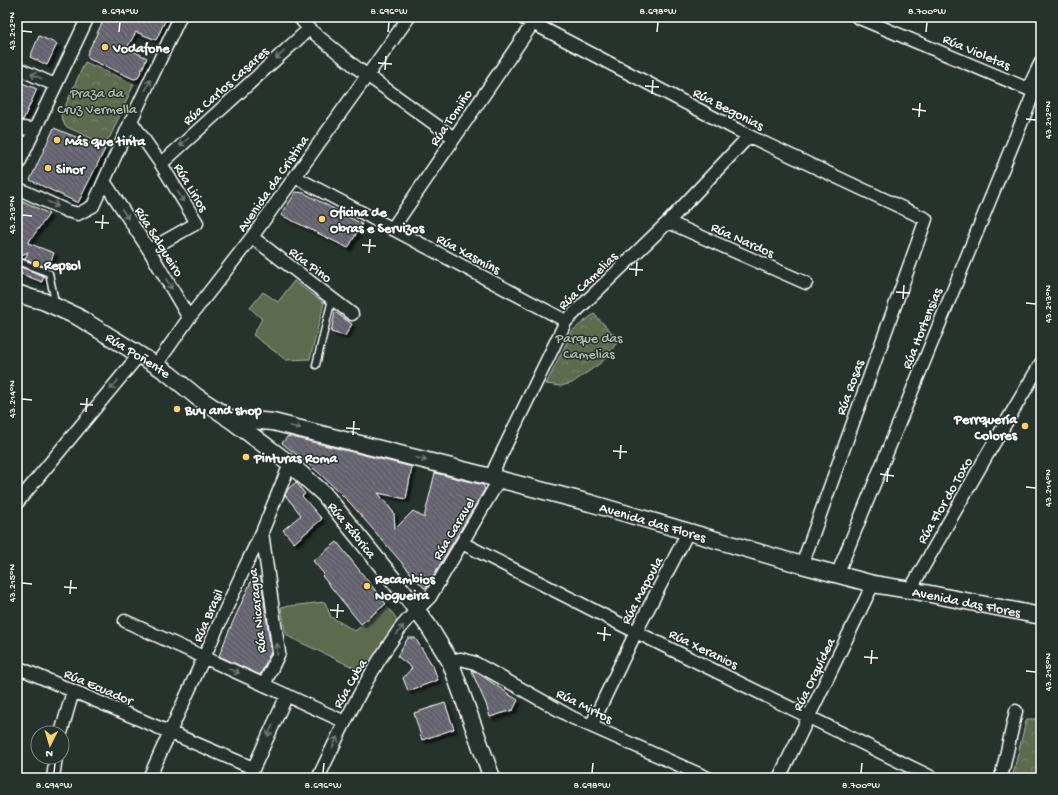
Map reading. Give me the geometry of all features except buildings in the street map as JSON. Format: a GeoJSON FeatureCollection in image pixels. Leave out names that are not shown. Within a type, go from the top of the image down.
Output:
{"type":"FeatureCollection","features":[{"type":"Feature","properties":{"kind":"street"},"geometry":{"type":"LineString","coordinates":[[17,167],[88,17]]}},
{"type":"Feature","properties":{"kind":"street"},"geometry":{"type":"LineString","coordinates":[[17,188],[67,211],[78,214],[93,206],[180,17]]}},
{"type":"Feature","properties":{"kind":"street"},"geometry":{"type":"LineString","coordinates":[[299,17],[309,29],[367,76],[454,138]]}},
{"type":"Feature","properties":{"kind":"street","name":"Avenida da Cristina"},"geometry":{"type":"LineString","coordinates":[[156,365],[189,318],[252,238],[409,17]]}},
{"type":"Feature","properties":{"kind":"street","name":"Rúa Begonias"},"geometry":{"type":"LineString","coordinates":[[521,17],[749,136],[926,219]]}},
{"type":"Feature","properties":{"kind":"street","name":"Rúa Violetas"},"geometry":{"type":"LineString","coordinates":[[856,17],[1034,92]]}},
{"type":"Feature","properties":{"kind":"street","name":"Rúa Tomiño"},"geometry":{"type":"LineString","coordinates":[[392,229],[533,23]]}},
{"type":"Feature","properties":{"kind":"street","name":"Rúa Carlos Casares"},"geometry":{"type":"LineString","coordinates":[[161,164],[309,29]]}},
{"type":"Feature","properties":{"kind":"street","name":"Rúa Hortensias"},"geometry":{"type":"LineString","coordinates":[[837,575],[1034,92],[1041,62]]}},
{"type":"Feature","properties":{"kind":"street"},"geometry":{"type":"LineString","coordinates":[[17,68],[55,85]]}},
{"type":"Feature","properties":{"kind":"street","name":"Rúa Lirios"},"geometry":{"type":"LineString","coordinates":[[131,121],[161,164],[197,223],[149,250]]}},
{"type":"Feature","properties":{"kind":"street"},"geometry":{"type":"LineString","coordinates":[[17,127],[35,130]]}},
{"type":"Feature","properties":{"kind":"street","name":"Rúa Camelias"},"geometry":{"type":"LineString","coordinates":[[495,478],[496,465],[566,321],[668,222],[749,136]]}},
{"type":"Feature","properties":{"kind":"street","name":"Rúa Xasmíns"},"geometry":{"type":"LineString","coordinates":[[295,177],[566,321]]}},
{"type":"Feature","properties":{"kind":"street","name":"Rúa Salgueiro"},"geometry":{"type":"LineString","coordinates":[[104,181],[149,250],[189,318]]}},
{"type":"Feature","properties":{"kind":"street","name":"Rúa Rosas"},"geometry":{"type":"LineString","coordinates":[[802,565],[926,219]]}},
{"type":"Feature","properties":{"kind":"street","name":"Rúa Nardos"},"geometry":{"type":"LineString","coordinates":[[668,222],[806,283]]}},
{"type":"Feature","properties":{"kind":"street","name":"Rúa Pino"},"geometry":{"type":"LineString","coordinates":[[252,238],[352,314]]}},
{"type":"Feature","properties":{"kind":"street","name":"Rúa Poñente"},"geometry":{"type":"LineString","coordinates":[[17,285],[34,293],[47,303]]}},
{"type":"Feature","properties":{"kind":"street","name":"Rúa Poñente"},"geometry":{"type":"LineString","coordinates":[[17,293],[47,303],[78,317],[156,365],[228,418]]}},
{"type":"Feature","properties":{"kind":"street"},"geometry":{"type":"LineString","coordinates":[[17,503],[139,354]]}},
{"type":"Feature","properties":{"kind":"street","name":"Rúa Flor do Toxo"},"geometry":{"type":"LineString","coordinates":[[910,590],[1041,363]]}},
{"type":"Feature","properties":{"kind":"street","name":"Avenida das Flores"},"geometry":{"type":"LineString","coordinates":[[228,418],[266,421],[495,478],[590,503],[802,565],[873,584],[1041,616]]}},
{"type":"Feature","properties":{"kind":"street","name":"Rúa Fábrica"},"geometry":{"type":"LineString","coordinates":[[228,418],[290,464],[324,494],[429,627],[450,661],[492,778]]}},
{"type":"Feature","properties":{"kind":"street"},"geometry":{"type":"LineString","coordinates":[[257,440],[256,437],[259,429],[266,421]]}},
{"type":"Feature","properties":{"kind":"street","name":"Rúa Brasil"},"geometry":{"type":"LineString","coordinates":[[149,778],[262,532],[290,464]]}},
{"type":"Feature","properties":{"kind":"street","name":"Rúa Caravel"},"geometry":{"type":"LineString","coordinates":[[416,610],[430,596],[462,543],[495,478]]}},
{"type":"Feature","properties":{"kind":"street","name":"Rúa Nicaragua"},"geometry":{"type":"LineString","coordinates":[[262,532],[279,653],[264,685]]}},
{"type":"Feature","properties":{"kind":"street","name":"Rúa Mapoula"},"geometry":{"type":"LineString","coordinates":[[591,726],[636,632],[688,532]]}},
{"type":"Feature","properties":{"kind":"street","name":"Rúa Xeranios"},"geometry":{"type":"LineString","coordinates":[[462,543],[636,632],[934,778]]}},
{"type":"Feature","properties":{"kind":"street","name":"Rúa Orquídea"},"geometry":{"type":"LineString","coordinates":[[780,778],[873,584]]}},
{"type":"Feature","properties":{"kind":"street","name":"Rúa Cuba"},"geometry":{"type":"LineString","coordinates":[[320,778],[320,774],[345,722],[369,678],[399,630],[416,610]]}},
{"type":"Feature","properties":{"kind":"street"},"geometry":{"type":"LineString","coordinates":[[125,621],[345,722]]}},
{"type":"Feature","properties":{"kind":"street","name":"Rúa Mirtos"},"geometry":{"type":"LineString","coordinates":[[450,661],[461,659],[475,663],[573,718],[708,778]]}},
{"type":"Feature","properties":{"kind":"street","name":"Rúa Ecuador"},"geometry":{"type":"LineString","coordinates":[[17,666],[170,732],[251,773]]}},
{"type":"Feature","properties":{"kind":"street"},"geometry":{"type":"LineString","coordinates":[[63,725],[73,691]]}},
{"type":"Feature","properties":{"kind":"street"},"geometry":{"type":"LineString","coordinates":[[251,773],[287,695]]}},
{"type":"Feature","properties":{"kind":"street"},"geometry":{"type":"LineString","coordinates":[[1001,778],[1016,711]]}},
{"type":"Feature","properties":{"kind":"street"},"geometry":{"type":"LineString","coordinates":[[52,778],[54,765]]}},
{"type":"Feature","properties":{"kind":"lane"},"geometry":{"type":"LineString","coordinates":[[17,261],[49,273],[54,297],[47,303]]}},
{"type":"Feature","properties":{"kind":"lane"},"geometry":{"type":"LineString","coordinates":[[316,365],[332,299]]}},
{"type":"Feature","properties":{"kind":"green space","name":"Praza da Cruz Vermella"},"geometry":{"type":"Polygon","coordinates":[[[85,62],[134,84],[110,137],[107,140],[99,142],[65,126],[61,115],[85,62]]]}},
{"type":"Feature","properties":{"kind":"green space"},"geometry":{"type":"Polygon","coordinates":[[[294,281],[324,303],[310,359],[286,360],[253,335],[262,319],[250,308],[263,292],[278,302],[294,281]]]}},
{"type":"Feature","properties":{"kind":"green space","name":"Parque das Camelias"},"geometry":{"type":"Polygon","coordinates":[[[594,314],[619,340],[602,362],[572,383],[561,386],[546,384],[573,330],[594,314]]]}},
{"type":"Feature","properties":{"kind":"green space"},"geometry":{"type":"Polygon","coordinates":[[[325,602],[331,617],[355,631],[387,607],[394,615],[396,625],[367,670],[361,671],[287,635],[281,607],[325,602]]]}},
{"type":"Feature","properties":{"kind":"green space"},"geometry":{"type":"Polygon","coordinates":[[[1027,719],[1041,719],[1041,778],[1012,778],[1026,721],[1027,719]]]}},
{"type":"Feature","properties":{"kind":"place","name":"Vodafone"},"geometry":{"type":"Point","coordinates":[105,47]}},
{"type":"Feature","properties":{"kind":"place","name":"Más que tinta"},"geometry":{"type":"Point","coordinates":[57,140]}},
{"type":"Feature","properties":{"kind":"place","name":"Sinor"},"geometry":{"type":"Point","coordinates":[48,168]}},
{"type":"Feature","properties":{"kind":"place","name":"Oficina de Obras e Servizos"},"geometry":{"type":"Point","coordinates":[322,219]}},
{"type":"Feature","properties":{"kind":"place","name":"Repsol"},"geometry":{"type":"Point","coordinates":[36,264]}},
{"type":"Feature","properties":{"kind":"place","name":"Buy and shop"},"geometry":{"type":"Point","coordinates":[177,409]}},
{"type":"Feature","properties":{"kind":"place","name":"Perrquería Colores"},"geometry":{"type":"Point","coordinates":[1025,426]}},
{"type":"Feature","properties":{"kind":"place","name":"Pinturas Roma"},"geometry":{"type":"Point","coordinates":[246,457]}},
{"type":"Feature","properties":{"kind":"place","name":"Recambios Nogueira"},"geometry":{"type":"Point","coordinates":[367,586]}}]}
